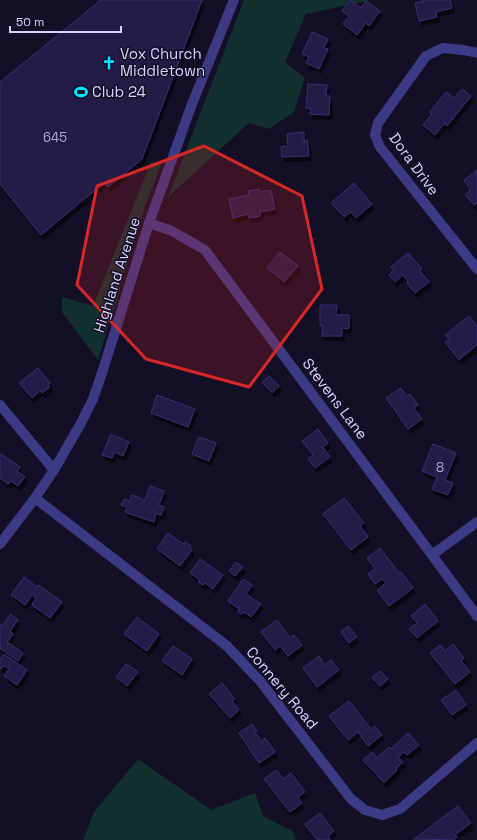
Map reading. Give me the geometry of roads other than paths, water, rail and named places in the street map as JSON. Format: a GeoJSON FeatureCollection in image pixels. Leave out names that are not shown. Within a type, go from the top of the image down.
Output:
{"type":"FeatureCollection","features":[{"type":"Feature","properties":{"kind":"street","name":"Highland Avenue"},"geometry":{"type":"LineString","coordinates":[[0,544],[54,470],[81,423],[92,399],[102,373],[150,223],[192,104],[234,0]]}},
{"type":"Feature","properties":{"kind":"street","name":"Dora Drive"},"geometry":{"type":"LineString","coordinates":[[477,54],[464,50],[443,48],[426,56],[378,123],[375,135],[380,148],[477,269]]}},
{"type":"Feature","properties":{"kind":"street","name":"Stevens Lane"},"geometry":{"type":"LineString","coordinates":[[150,223],[172,231],[205,250],[477,616]]}},
{"type":"Feature","properties":{"kind":"street"},"geometry":{"type":"LineString","coordinates":[[0,406],[54,470]]}},
{"type":"Feature","properties":{"kind":"street","name":"Connery Road"},"geometry":{"type":"LineString","coordinates":[[34,498],[227,646],[260,681],[351,799],[365,810],[382,815],[400,809],[477,743]]}},
{"type":"Feature","properties":{"kind":"street"},"geometry":{"type":"LineString","coordinates":[[432,554],[477,522]]}},
{"type":"Feature","properties":{"kind":"place","name":"Vox Church Middletown"},"geometry":{"type":"Point","coordinates":[109,63]}},
{"type":"Feature","properties":{"kind":"place","name":"Club 24"},"geometry":{"type":"Point","coordinates":[81,92]}}]}
